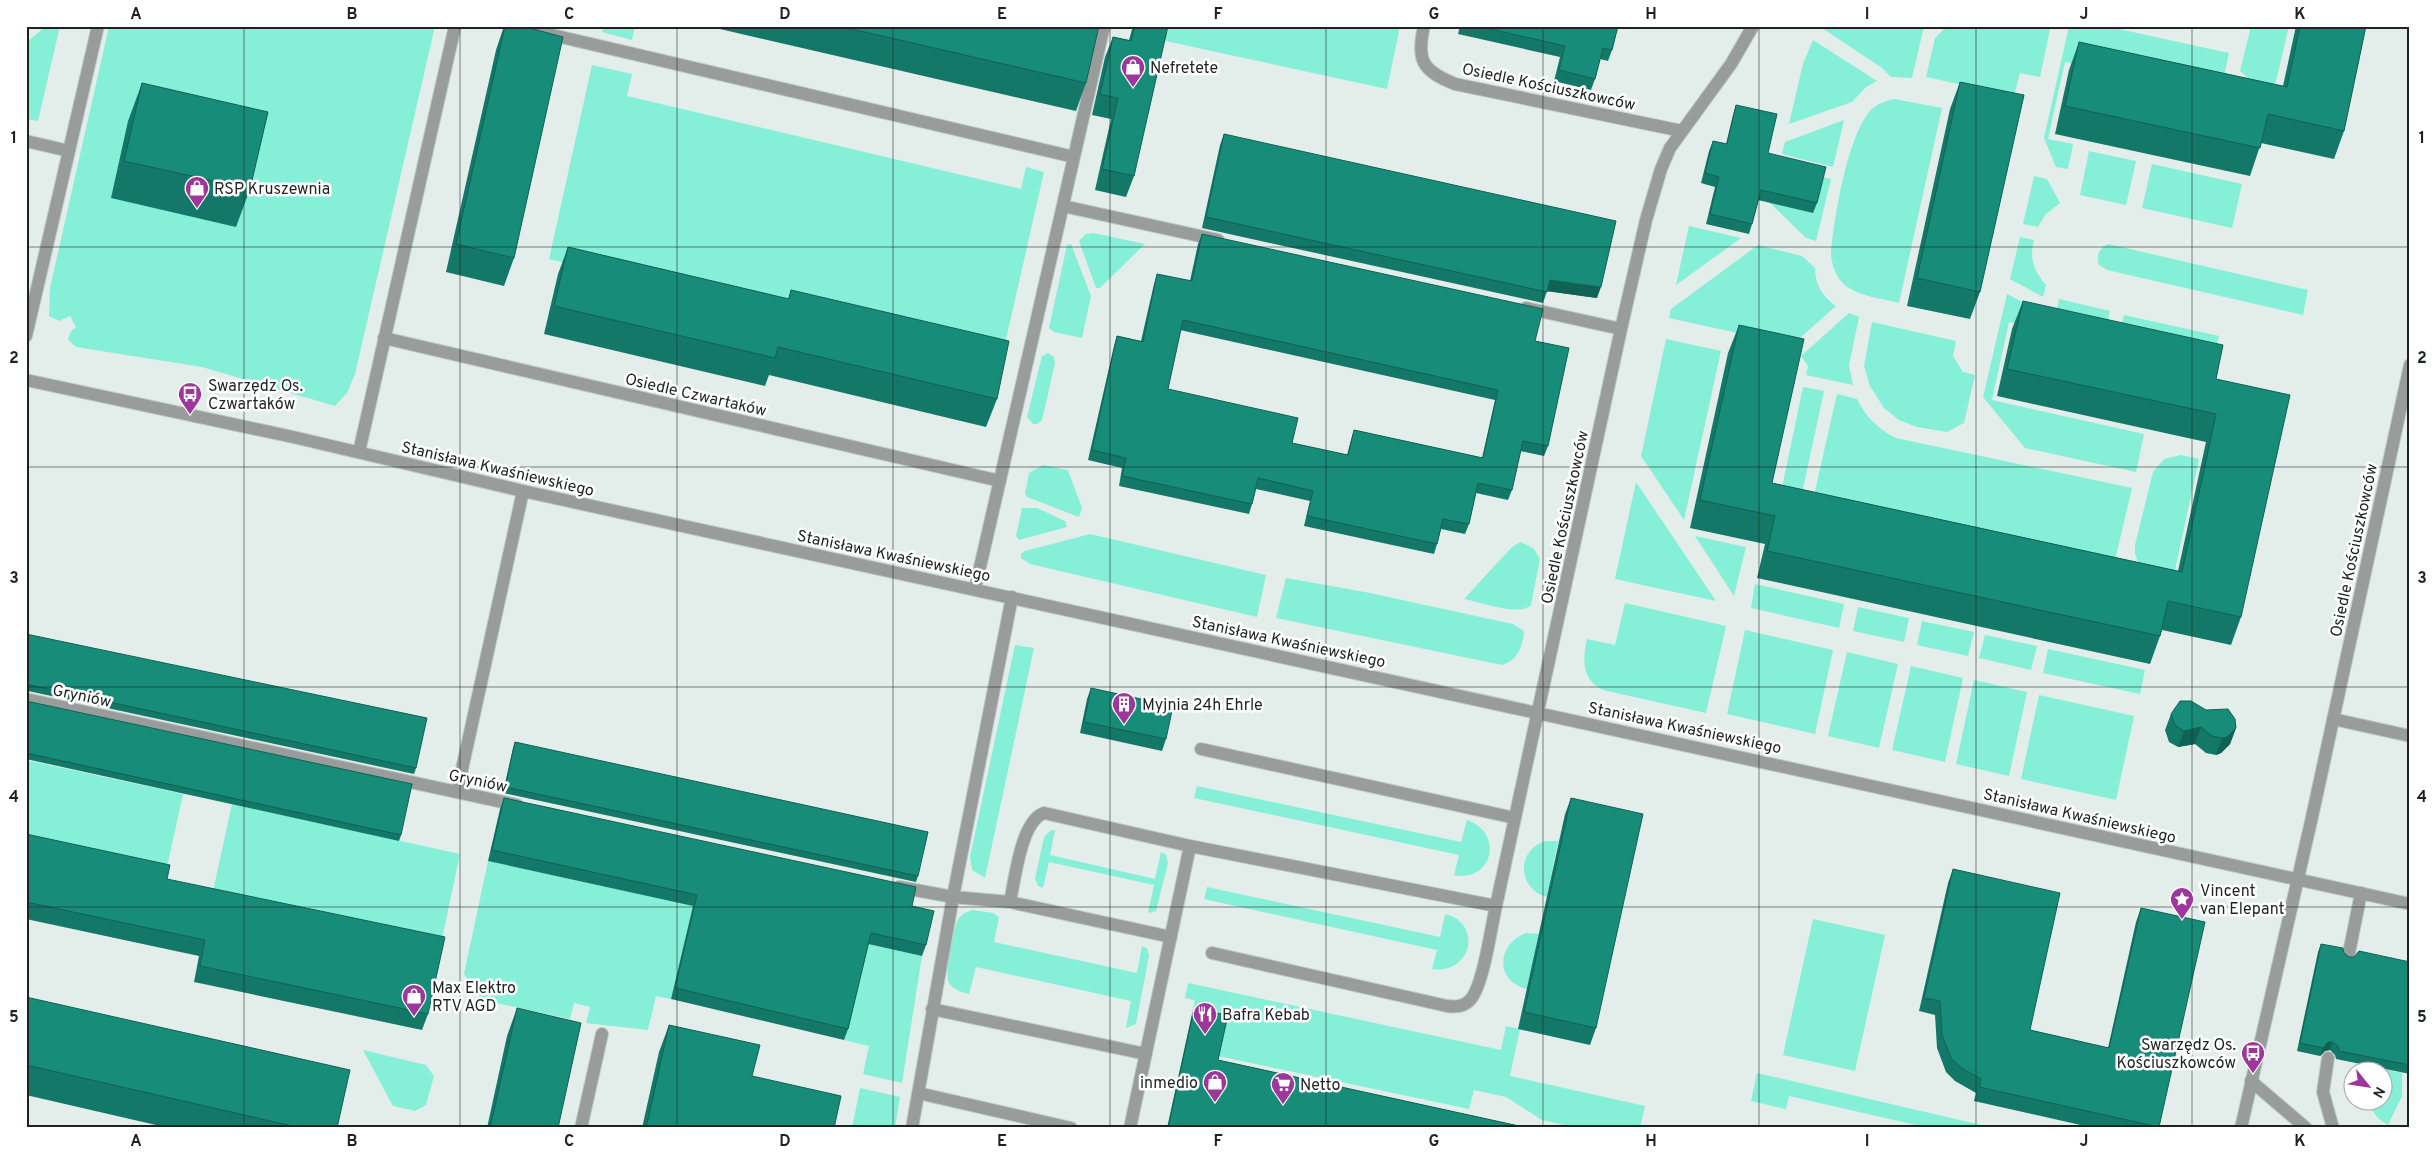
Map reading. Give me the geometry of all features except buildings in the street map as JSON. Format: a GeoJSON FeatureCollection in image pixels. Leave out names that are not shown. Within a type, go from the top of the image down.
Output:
{"type":"FeatureCollection","features":[{"type":"Feature","properties":{"kind":"street"},"geometry":{"type":"LineString","coordinates":[[26,336],[98,26]]}},
{"type":"Feature","properties":{"kind":"street"},"geometry":{"type":"LineString","coordinates":[[359,452],[456,26]]}},
{"type":"Feature","properties":{"kind":"street"},"geometry":{"type":"LineString","coordinates":[[514,26],[1074,158]]}},
{"type":"Feature","properties":{"kind":"street"},"geometry":{"type":"LineString","coordinates":[[975,589],[1104,26]]}},
{"type":"Feature","properties":{"kind":"street","name":"Osiedle Kościuszkowców"},"geometry":{"type":"LineString","coordinates":[[1424,26],[1420,50],[1423,63],[1433,74],[1455,84],[1682,131]]}},
{"type":"Feature","properties":{"kind":"street","name":"Osiedle Kościuszkowców"},"geometry":{"type":"LineString","coordinates":[[1212,953],[1437,1004],[1457,1006],[1470,1001],[1479,984],[1646,220],[1661,169],[1670,148],[1731,64],[1753,26]]}},
{"type":"Feature","properties":{"kind":"street"},"geometry":{"type":"LineString","coordinates":[[26,141],[69,151]]}},
{"type":"Feature","properties":{"kind":"street"},"geometry":{"type":"LineString","coordinates":[[1063,206],[1228,242]]}},
{"type":"Feature","properties":{"kind":"street"},"geometry":{"type":"LineString","coordinates":[[1516,306],[1621,329]]}},
{"type":"Feature","properties":{"kind":"street","name":"Osiedle Czwartaków"},"geometry":{"type":"LineString","coordinates":[[384,338],[1000,481]]}},
{"type":"Feature","properties":{"kind":"street","name":"Osiedle Kościuszkowców"},"geometry":{"type":"LineString","coordinates":[[2297,880],[2407,389],[2410,364]]}},
{"type":"Feature","properties":{"kind":"street","name":"Stanisława Kwaśniewskiego"},"geometry":{"type":"LineString","coordinates":[[26,380],[359,452],[523,491],[1538,711],[2410,904]]}},
{"type":"Feature","properties":{"kind":"street"},"geometry":{"type":"LineString","coordinates":[[457,792],[523,491]]}},
{"type":"Feature","properties":{"kind":"street"},"geometry":{"type":"LineString","coordinates":[[912,1128],[952,897],[1012,598]]}},
{"type":"Feature","properties":{"kind":"street","name":"Gryniów"},"geometry":{"type":"LineString","coordinates":[[26,699],[530,808]]}},
{"type":"Feature","properties":{"kind":"street"},"geometry":{"type":"LineString","coordinates":[[2333,719],[2410,736]]}},
{"type":"Feature","properties":{"kind":"street"},"geometry":{"type":"LineString","coordinates":[[1201,749],[1515,818]]}},
{"type":"Feature","properties":{"kind":"street"},"geometry":{"type":"LineString","coordinates":[[1010,902],[1029,826],[1038,816],[1052,814],[1190,846],[1496,906]]}},
{"type":"Feature","properties":{"kind":"street"},"geometry":{"type":"LineString","coordinates":[[1130,1128],[1190,846]]}},
{"type":"Feature","properties":{"kind":"street"},"geometry":{"type":"LineString","coordinates":[[2241,1128],[2297,880]]}},
{"type":"Feature","properties":{"kind":"street"},"geometry":{"type":"LineString","coordinates":[[885,884],[952,897],[1010,902],[1170,936]]}},
{"type":"Feature","properties":{"kind":"street"},"geometry":{"type":"LineString","coordinates":[[2348,958],[2361,893]]}},
{"type":"Feature","properties":{"kind":"street"},"geometry":{"type":"LineString","coordinates":[[932,1009],[1146,1054]]}},
{"type":"Feature","properties":{"kind":"street"},"geometry":{"type":"LineString","coordinates":[[581,1128],[602,1034]]}},
{"type":"Feature","properties":{"kind":"street"},"geometry":{"type":"LineString","coordinates":[[2328,1058],[2323,1092],[2333,1128]]}},
{"type":"Feature","properties":{"kind":"street"},"geometry":{"type":"LineString","coordinates":[[2251,1082],[2306,1128]]}},
{"type":"Feature","properties":{"kind":"street"},"geometry":{"type":"LineString","coordinates":[[918,1093],[1071,1128]]}},
{"type":"Feature","properties":{"kind":"green space"},"geometry":{"type":"Polygon","coordinates":[[[46,26],[60,26],[38,121],[26,119],[26,43],[46,26]]]}},
{"type":"Feature","properties":{"kind":"green space"},"geometry":{"type":"Polygon","coordinates":[[[109,26],[435,26],[355,374],[347,393],[335,406],[202,367],[76,347],[68,340],[71,331],[76,327],[70,316],[59,321],[49,316],[50,288],[109,26]]]}},
{"type":"Feature","properties":{"kind":"green space"},"geometry":{"type":"Polygon","coordinates":[[[604,26],[635,26],[632,40],[602,32],[604,26]]]}},
{"type":"Feature","properties":{"kind":"green space"},"geometry":{"type":"Polygon","coordinates":[[[1135,26],[1400,26],[1387,89],[1133,34],[1135,26]]]}},
{"type":"Feature","properties":{"kind":"green space"},"geometry":{"type":"Polygon","coordinates":[[[1819,26],[1924,26],[1912,78],[1891,77],[1882,68],[1819,26]]]}},
{"type":"Feature","properties":{"kind":"green space"},"geometry":{"type":"Polygon","coordinates":[[[1947,26],[2048,26],[2050,29],[2040,77],[2020,73],[2014,96],[1926,77],[1935,38],[1947,26]]]}},
{"type":"Feature","properties":{"kind":"green space"},"geometry":{"type":"Polygon","coordinates":[[[2069,26],[2105,26],[2229,53],[2220,95],[2065,62],[2048,139],[2073,144],[2068,169],[2056,167],[2044,138],[2069,26]]]}},
{"type":"Feature","properties":{"kind":"green space"},"geometry":{"type":"Polygon","coordinates":[[[2251,26],[2289,26],[2272,99],[2240,71],[2251,26]]]}},
{"type":"Feature","properties":{"kind":"green space"},"geometry":{"type":"Polygon","coordinates":[[[1813,40],[1877,81],[1866,87],[1852,102],[1789,124],[1803,64],[1813,40]]]}},
{"type":"Feature","properties":{"kind":"green space"},"geometry":{"type":"Polygon","coordinates":[[[592,65],[632,74],[627,96],[1021,189],[1026,167],[1044,172],[1002,357],[770,312],[549,259],[592,65]]]}},
{"type":"Feature","properties":{"kind":"green space"},"geometry":{"type":"Polygon","coordinates":[[[1894,99],[1942,108],[1899,303],[1864,295],[1846,286],[1834,268],[1831,255],[1843,177],[1856,136],[1864,119],[1873,108],[1880,103],[1894,99]]]}},
{"type":"Feature","properties":{"kind":"green space"},"geometry":{"type":"Polygon","coordinates":[[[1844,120],[1833,167],[1782,154],[1785,142],[1844,120]]]}},
{"type":"Feature","properties":{"kind":"green space"},"geometry":{"type":"Polygon","coordinates":[[[2089,151],[2136,161],[2126,205],[2080,195],[2089,151]]]}},
{"type":"Feature","properties":{"kind":"green space"},"geometry":{"type":"Polygon","coordinates":[[[2152,164],[2242,184],[2232,228],[2142,208],[2152,164]]]}},
{"type":"Feature","properties":{"kind":"green space"},"geometry":{"type":"Polygon","coordinates":[[[2034,176],[2047,179],[2060,203],[2045,215],[2038,227],[2023,224],[2034,176]]]}},
{"type":"Feature","properties":{"kind":"green space"},"geometry":{"type":"Polygon","coordinates":[[[1822,177],[1831,179],[1816,241],[1806,238],[1770,203],[1822,177]]]}},
{"type":"Feature","properties":{"kind":"green space"},"geometry":{"type":"Polygon","coordinates":[[[1689,226],[1741,238],[1676,285],[1689,226]]]}},
{"type":"Feature","properties":{"kind":"green space"},"geometry":{"type":"Polygon","coordinates":[[[1093,233],[1145,244],[1100,288],[1096,288],[1079,241],[1086,234],[1093,233]]]}},
{"type":"Feature","properties":{"kind":"green space"},"geometry":{"type":"Polygon","coordinates":[[[2020,237],[2034,240],[2032,258],[2038,275],[2046,285],[2043,297],[2010,279],[2020,237]]]}},
{"type":"Feature","properties":{"kind":"green space"},"geometry":{"type":"Polygon","coordinates":[[[1071,244],[1091,296],[1082,338],[1054,332],[1049,328],[1067,245],[1071,244]]]}},
{"type":"Feature","properties":{"kind":"green space"},"geometry":{"type":"Polygon","coordinates":[[[2108,244],[2308,290],[2303,315],[2107,270],[2099,265],[2098,258],[2100,250],[2108,244]]]}},
{"type":"Feature","properties":{"kind":"green space"},"geometry":{"type":"Polygon","coordinates":[[[1758,245],[1802,256],[1815,268],[1816,280],[1820,290],[1836,306],[1792,345],[1669,318],[1671,309],[1758,245]]]}},
{"type":"Feature","properties":{"kind":"green space"},"geometry":{"type":"Polygon","coordinates":[[[2007,294],[2040,311],[2037,328],[2009,322],[1992,400],[2144,434],[2136,472],[2025,448],[1983,397],[2007,294]]]}},
{"type":"Feature","properties":{"kind":"green space"},"geometry":{"type":"Polygon","coordinates":[[[2059,299],[2110,311],[2104,342],[2052,331],[2059,299]]]}},
{"type":"Feature","properties":{"kind":"green space"},"geometry":{"type":"Polygon","coordinates":[[[1849,313],[1859,317],[1849,365],[1853,385],[1806,375],[1808,366],[1801,356],[1849,313]]]}},
{"type":"Feature","properties":{"kind":"green space"},"geometry":{"type":"Polygon","coordinates":[[[2124,315],[2219,336],[2211,366],[2117,345],[2124,315]]]}},
{"type":"Feature","properties":{"kind":"green space"},"geometry":{"type":"Polygon","coordinates":[[[1872,322],[1956,341],[1953,356],[1963,372],[1975,375],[1964,423],[1947,432],[1917,427],[1899,420],[1884,408],[1870,386],[1864,366],[1872,322]]]}},
{"type":"Feature","properties":{"kind":"green space"},"geometry":{"type":"Polygon","coordinates":[[[1666,339],[1721,351],[1684,520],[1641,456],[1666,339]]]}},
{"type":"Feature","properties":{"kind":"green space"},"geometry":{"type":"Polygon","coordinates":[[[1048,353],[1054,357],[1055,363],[1042,420],[1037,424],[1033,424],[1027,417],[1042,356],[1048,353]]]}},
{"type":"Feature","properties":{"kind":"green space"},"geometry":{"type":"Polygon","coordinates":[[[1803,387],[1824,391],[1801,498],[1782,488],[1803,387]]]}},
{"type":"Feature","properties":{"kind":"green space"},"geometry":{"type":"Polygon","coordinates":[[[1837,394],[1857,399],[1873,422],[1896,438],[2132,488],[2111,577],[1810,513],[1837,394]]]}},
{"type":"Feature","properties":{"kind":"green space"},"geometry":{"type":"Polygon","coordinates":[[[2181,455],[2199,459],[2173,579],[2138,563],[2135,545],[2153,472],[2164,459],[2181,455]]]}},
{"type":"Feature","properties":{"kind":"green space"},"geometry":{"type":"Polygon","coordinates":[[[1043,465],[1068,470],[1082,508],[1079,517],[1027,497],[1025,494],[1029,473],[1043,465]]]}},
{"type":"Feature","properties":{"kind":"green space"},"geometry":{"type":"Polygon","coordinates":[[[1636,482],[1716,601],[1615,579],[1636,482]]]}},
{"type":"Feature","properties":{"kind":"green space"},"geometry":{"type":"Polygon","coordinates":[[[1022,508],[1037,508],[1065,521],[1067,527],[1019,540],[1016,536],[1022,508]]]}},
{"type":"Feature","properties":{"kind":"green space"},"geometry":{"type":"Polygon","coordinates":[[[1090,534],[1266,575],[1257,617],[1030,564],[1021,558],[1021,554],[1025,551],[1090,534]]]}},
{"type":"Feature","properties":{"kind":"green space"},"geometry":{"type":"Polygon","coordinates":[[[1695,536],[1746,547],[1734,596],[1695,536]]]}},
{"type":"Feature","properties":{"kind":"green space"},"geometry":{"type":"Polygon","coordinates":[[[1521,542],[1534,549],[1540,559],[1531,605],[1518,610],[1464,599],[1512,547],[1521,542]]]}},
{"type":"Feature","properties":{"kind":"green space"},"geometry":{"type":"Polygon","coordinates":[[[1286,578],[1365,592],[1513,624],[1524,631],[1522,642],[1516,656],[1502,665],[1276,618],[1286,578]]]}},
{"type":"Feature","properties":{"kind":"green space"},"geometry":{"type":"Polygon","coordinates":[[[1755,584],[1844,604],[1839,628],[1751,608],[1755,584]]]}},
{"type":"Feature","properties":{"kind":"green space"},"geometry":{"type":"Polygon","coordinates":[[[1625,603],[1726,626],[1706,713],[1607,691],[1593,683],[1588,677],[1584,656],[1587,639],[1615,645],[1625,603]]]}},
{"type":"Feature","properties":{"kind":"green space"},"geometry":{"type":"Polygon","coordinates":[[[1858,607],[1909,618],[1904,642],[1853,631],[1858,607]]]}},
{"type":"Feature","properties":{"kind":"green space"},"geometry":{"type":"Polygon","coordinates":[[[1922,621],[1974,632],[1968,656],[1917,645],[1922,621]]]}},
{"type":"Feature","properties":{"kind":"green space"},"geometry":{"type":"Polygon","coordinates":[[[1745,630],[1833,650],[1815,734],[1727,714],[1745,630]]]}},
{"type":"Feature","properties":{"kind":"green space"},"geometry":{"type":"Polygon","coordinates":[[[1985,635],[2037,646],[2031,670],[1979,658],[1985,635]]]}},
{"type":"Feature","properties":{"kind":"green space"},"geometry":{"type":"Polygon","coordinates":[[[1015,645],[1034,648],[985,878],[972,870],[970,857],[1015,645]]]}},
{"type":"Feature","properties":{"kind":"green space"},"geometry":{"type":"Polygon","coordinates":[[[2048,649],[2145,670],[2140,694],[2043,673],[2048,649]]]}},
{"type":"Feature","properties":{"kind":"green space"},"geometry":{"type":"Polygon","coordinates":[[[1847,652],[1898,664],[1879,748],[1828,736],[1847,652]]]}},
{"type":"Feature","properties":{"kind":"green space"},"geometry":{"type":"Polygon","coordinates":[[[1911,666],[1963,678],[1945,762],[1892,750],[1911,666]]]}},
{"type":"Feature","properties":{"kind":"green space"},"geometry":{"type":"Polygon","coordinates":[[[1974,680],[2027,692],[2009,776],[1956,764],[1974,680]]]}},
{"type":"Feature","properties":{"kind":"green space"},"geometry":{"type":"Polygon","coordinates":[[[2039,695],[2134,716],[2116,800],[2021,779],[2039,695]]]}},
{"type":"Feature","properties":{"kind":"green space"},"geometry":{"type":"Polygon","coordinates":[[[26,760],[183,794],[164,881],[26,851],[26,760]]]}},
{"type":"Feature","properties":{"kind":"green space"},"geometry":{"type":"Polygon","coordinates":[[[1197,786],[1461,842],[1467,820],[1479,826],[1486,835],[1490,845],[1489,855],[1485,865],[1477,872],[1467,875],[1454,875],[1459,855],[1194,798],[1197,786]]]}},
{"type":"Feature","properties":{"kind":"green space"},"geometry":{"type":"Polygon","coordinates":[[[232,804],[460,854],[439,953],[210,905],[232,804]]]}},
{"type":"Feature","properties":{"kind":"green space"},"geometry":{"type":"Polygon","coordinates":[[[1051,830],[1055,830],[1050,855],[1155,879],[1161,852],[1166,855],[1168,863],[1156,911],[1148,913],[1154,885],[1049,862],[1043,888],[1038,886],[1035,879],[1044,837],[1051,830]]]}},
{"type":"Feature","properties":{"kind":"green space"},"geometry":{"type":"Polygon","coordinates":[[[1546,841],[1558,841],[1547,897],[1537,893],[1530,886],[1524,869],[1525,860],[1529,852],[1536,845],[1546,841]]]}},
{"type":"Feature","properties":{"kind":"green space"},"geometry":{"type":"Polygon","coordinates":[[[488,861],[922,956],[902,1083],[863,1074],[869,1046],[844,1040],[862,966],[689,926],[671,999],[656,996],[648,1030],[586,1023],[590,1007],[574,1003],[570,1019],[482,1000],[464,974],[488,861]]]}},
{"type":"Feature","properties":{"kind":"green space"},"geometry":{"type":"Polygon","coordinates":[[[1207,887],[1440,937],[1445,914],[1457,919],[1465,927],[1468,947],[1464,957],[1456,964],[1446,969],[1432,969],[1437,950],[1204,899],[1207,887]]]}},
{"type":"Feature","properties":{"kind":"green space"},"geometry":{"type":"Polygon","coordinates":[[[973,910],[993,913],[999,917],[994,942],[1137,973],[1142,946],[1147,948],[1149,956],[1136,1024],[1126,1028],[1131,1001],[976,967],[969,994],[955,989],[949,983],[948,978],[948,961],[952,940],[959,918],[973,910]]]}},
{"type":"Feature","properties":{"kind":"green space"},"geometry":{"type":"Polygon","coordinates":[[[1813,919],[1885,935],[1855,1071],[1783,1055],[1813,919]]]}},
{"type":"Feature","properties":{"kind":"green space"},"geometry":{"type":"Polygon","coordinates":[[[1526,933],[1539,934],[1527,989],[1516,985],[1509,978],[1503,962],[1509,945],[1516,938],[1526,933]]]}},
{"type":"Feature","properties":{"kind":"green space"},"geometry":{"type":"Polygon","coordinates":[[[1188,983],[1501,1050],[1506,1026],[1520,1029],[1510,1076],[1645,1106],[1640,1128],[1577,1128],[1542,1120],[1506,1097],[1474,1090],[1469,1109],[1218,1056],[1192,1014],[1195,1000],[1185,998],[1188,983]]]}},
{"type":"Feature","properties":{"kind":"green space"},"geometry":{"type":"Polygon","coordinates":[[[363,1050],[426,1065],[434,1076],[426,1105],[415,1111],[393,1106],[363,1050]]]}},
{"type":"Feature","properties":{"kind":"green space"},"geometry":{"type":"Polygon","coordinates":[[[2394,1071],[2402,1073],[2402,1096],[2388,1125],[2373,1112],[2394,1112],[2394,1071]]]}},
{"type":"Feature","properties":{"kind":"green space"},"geometry":{"type":"Polygon","coordinates":[[[1757,1073],[1994,1128],[1929,1128],[1789,1096],[1786,1109],[1751,1101],[1757,1073]]]}},
{"type":"Feature","properties":{"kind":"green space"},"geometry":{"type":"Polygon","coordinates":[[[860,1088],[900,1097],[895,1128],[852,1128],[860,1088]]]}},
{"type":"Feature","properties":{"kind":"place","name":"Nefretete"},"geometry":{"type":"Point","coordinates":[1133,88]}},
{"type":"Feature","properties":{"kind":"place","name":"RSP Kruszewnia"},"geometry":{"type":"Point","coordinates":[197,209]}},
{"type":"Feature","properties":{"kind":"place","name":"Swarzędz Os. Czwartaków"},"geometry":{"type":"Point","coordinates":[190,415]}},
{"type":"Feature","properties":{"kind":"place","name":"Myjnia 24h Ehrle"},"geometry":{"type":"Point","coordinates":[1124,725]}},
{"type":"Feature","properties":{"kind":"place","name":"Vincent van Elepant"},"geometry":{"type":"Point","coordinates":[2182,920]}},
{"type":"Feature","properties":{"kind":"place","name":"Max Elektro RTV AGD"},"geometry":{"type":"Point","coordinates":[414,1017]}},
{"type":"Feature","properties":{"kind":"place","name":"Bafra Kebab"},"geometry":{"type":"Point","coordinates":[1205,1035]}},
{"type":"Feature","properties":{"kind":"place","name":"Swarzędz Os. Kościuszkowców"},"geometry":{"type":"Point","coordinates":[2253,1074]}},
{"type":"Feature","properties":{"kind":"place","name":"inmedio"},"geometry":{"type":"Point","coordinates":[1215,1103]}},
{"type":"Feature","properties":{"kind":"place","name":"Netto"},"geometry":{"type":"Point","coordinates":[1283,1105]}}]}
